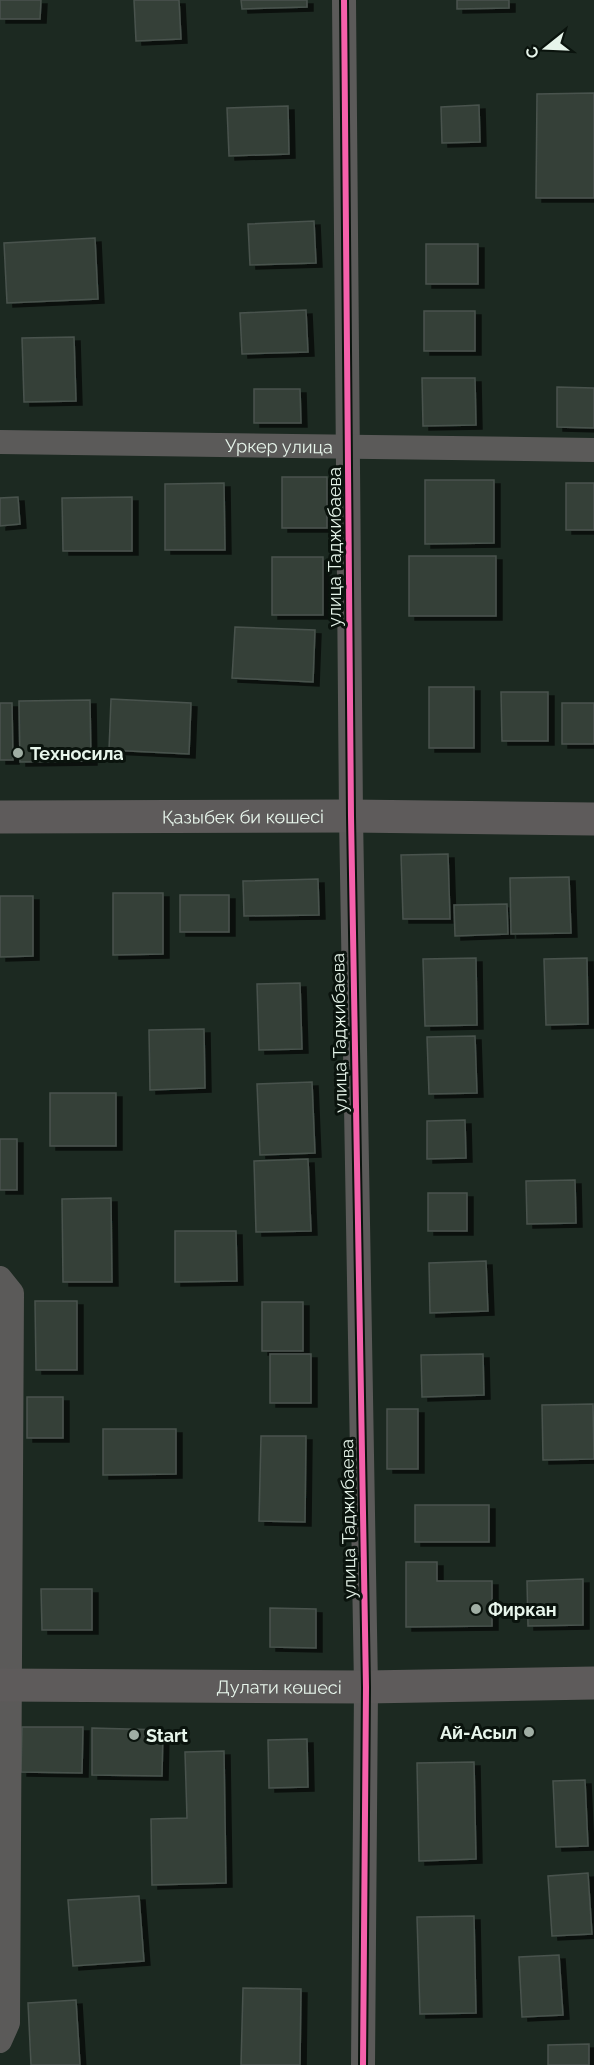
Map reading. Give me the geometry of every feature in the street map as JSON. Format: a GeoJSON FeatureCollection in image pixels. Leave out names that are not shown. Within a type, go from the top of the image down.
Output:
{"type":"FeatureCollection","features":[{"type":"Feature","properties":{"kind":"main road","name":"Қазыбек би көшесі"},"geometry":{"type":"LineString","coordinates":[[0,817],[351,816],[594,819]]}},
{"type":"Feature","properties":{"kind":"main road","name":"Дулати көшесі"},"geometry":{"type":"LineString","coordinates":[[5,1685],[366,1687],[594,1683]]}},
{"type":"Feature","properties":{"kind":"street","name":"улица Таджибаева"},"geometry":{"type":"LineString","coordinates":[[344,0],[351,816],[366,1687],[363,2065]]}},
{"type":"Feature","properties":{"kind":"street","name":"Уркер улица"},"geometry":{"type":"LineString","coordinates":[[0,442],[594,450]]}},
{"type":"Feature","properties":{"kind":"street"},"geometry":{"type":"LineString","coordinates":[[0,1278],[12,1293],[5,1685],[8,2023],[0,2041]]}},
{"type":"Feature","properties":{"kind":"building"},"geometry":{"type":"Polygon","coordinates":[[[0,0],[41,0],[40,19],[0,19],[0,0]]]}},
{"type":"Feature","properties":{"kind":"building"},"geometry":{"type":"Polygon","coordinates":[[[134,0],[179,0],[181,39],[136,41],[134,0]]]}},
{"type":"Feature","properties":{"kind":"building"},"geometry":{"type":"Polygon","coordinates":[[[241,0],[307,0],[307,7],[242,9],[241,0]]]}},
{"type":"Feature","properties":{"kind":"building"},"geometry":{"type":"Polygon","coordinates":[[[457,0],[509,0],[509,8],[457,9],[457,0]]]}},
{"type":"Feature","properties":{"kind":"building"},"geometry":{"type":"Polygon","coordinates":[[[594,93],[594,198],[536,198],[537,94],[594,93]]]}},
{"type":"Feature","properties":{"kind":"building"},"geometry":{"type":"Polygon","coordinates":[[[479,105],[480,142],[442,143],[441,107],[479,105]]]}},
{"type":"Feature","properties":{"kind":"building"},"geometry":{"type":"Polygon","coordinates":[[[288,106],[289,154],[229,156],[227,108],[288,106]]]}},
{"type":"Feature","properties":{"kind":"building"},"geometry":{"type":"Polygon","coordinates":[[[314,221],[316,263],[250,265],[248,224],[314,221]]]}},
{"type":"Feature","properties":{"kind":"building"},"geometry":{"type":"Polygon","coordinates":[[[95,238],[98,299],[7,303],[4,243],[95,238]]]}},
{"type":"Feature","properties":{"kind":"building"},"geometry":{"type":"Polygon","coordinates":[[[426,244],[478,244],[478,284],[426,284],[426,244]]]}},
{"type":"Feature","properties":{"kind":"building"},"geometry":{"type":"Polygon","coordinates":[[[306,310],[308,352],[242,354],[240,313],[306,310]]]}},
{"type":"Feature","properties":{"kind":"building"},"geometry":{"type":"Polygon","coordinates":[[[424,311],[475,311],[475,351],[424,351],[424,311]]]}},
{"type":"Feature","properties":{"kind":"building"},"geometry":{"type":"Polygon","coordinates":[[[74,337],[76,401],[24,402],[22,338],[74,337]]]}},
{"type":"Feature","properties":{"kind":"building"},"geometry":{"type":"Polygon","coordinates":[[[422,378],[475,378],[476,425],[423,426],[422,378]]]}},
{"type":"Feature","properties":{"kind":"building"},"geometry":{"type":"Polygon","coordinates":[[[557,387],[594,388],[594,428],[557,427],[557,387]]]}},
{"type":"Feature","properties":{"kind":"building"},"geometry":{"type":"Polygon","coordinates":[[[254,389],[300,389],[301,423],[254,423],[254,389]]]}},
{"type":"Feature","properties":{"kind":"building"},"geometry":{"type":"Polygon","coordinates":[[[282,477],[327,477],[327,528],[282,528],[282,477]]]}},
{"type":"Feature","properties":{"kind":"building"},"geometry":{"type":"Polygon","coordinates":[[[425,480],[494,480],[494,543],[425,544],[425,480]]]}},
{"type":"Feature","properties":{"kind":"building"},"geometry":{"type":"Polygon","coordinates":[[[224,483],[225,550],[165,550],[165,484],[224,483]]]}},
{"type":"Feature","properties":{"kind":"building"},"geometry":{"type":"Polygon","coordinates":[[[566,483],[594,483],[594,530],[566,530],[566,483]]]}},
{"type":"Feature","properties":{"kind":"building"},"geometry":{"type":"Polygon","coordinates":[[[18,497],[20,524],[0,526],[0,498],[18,497]]]}},
{"type":"Feature","properties":{"kind":"building"},"geometry":{"type":"Polygon","coordinates":[[[132,497],[132,551],[63,551],[62,498],[132,497]]]}},
{"type":"Feature","properties":{"kind":"building"},"geometry":{"type":"Polygon","coordinates":[[[409,556],[496,556],[496,616],[409,616],[409,556]]]}},
{"type":"Feature","properties":{"kind":"building"},"geometry":{"type":"Polygon","coordinates":[[[272,557],[323,557],[323,615],[272,615],[272,557]]]}},
{"type":"Feature","properties":{"kind":"building"},"geometry":{"type":"Polygon","coordinates":[[[235,627],[315,630],[313,682],[232,678],[235,627]]]}},
{"type":"Feature","properties":{"kind":"building"},"geometry":{"type":"Polygon","coordinates":[[[429,687],[474,687],[474,748],[429,748],[429,687]]]}},
{"type":"Feature","properties":{"kind":"building"},"geometry":{"type":"Polygon","coordinates":[[[501,692],[548,692],[548,741],[502,741],[501,692]]]}},
{"type":"Feature","properties":{"kind":"building"},"geometry":{"type":"Polygon","coordinates":[[[111,699],[191,703],[189,754],[109,750],[111,699]]]}},
{"type":"Feature","properties":{"kind":"building"},"geometry":{"type":"Polygon","coordinates":[[[90,700],[91,761],[20,762],[19,701],[90,700]]]}},
{"type":"Feature","properties":{"kind":"building"},"geometry":{"type":"Polygon","coordinates":[[[0,703],[12,703],[13,760],[0,760],[0,703]]]}},
{"type":"Feature","properties":{"kind":"building"},"geometry":{"type":"Polygon","coordinates":[[[562,703],[594,703],[594,744],[562,744],[562,703]]]}},
{"type":"Feature","properties":{"kind":"building"},"geometry":{"type":"Polygon","coordinates":[[[448,854],[450,919],[403,919],[401,855],[448,854]]]}},
{"type":"Feature","properties":{"kind":"building"},"geometry":{"type":"Polygon","coordinates":[[[569,877],[571,933],[511,934],[510,878],[569,877]]]}},
{"type":"Feature","properties":{"kind":"building"},"geometry":{"type":"Polygon","coordinates":[[[318,879],[319,915],[244,916],[243,881],[318,879]]]}},
{"type":"Feature","properties":{"kind":"building"},"geometry":{"type":"Polygon","coordinates":[[[113,893],[163,893],[163,954],[113,955],[113,893]]]}},
{"type":"Feature","properties":{"kind":"building"},"geometry":{"type":"Polygon","coordinates":[[[180,895],[229,895],[229,932],[180,932],[180,895]]]}},
{"type":"Feature","properties":{"kind":"building"},"geometry":{"type":"Polygon","coordinates":[[[0,896],[33,896],[33,956],[0,957],[0,896]]]}},
{"type":"Feature","properties":{"kind":"building"},"geometry":{"type":"Polygon","coordinates":[[[507,904],[508,934],[455,936],[454,905],[507,904]]]}},
{"type":"Feature","properties":{"kind":"building"},"geometry":{"type":"Polygon","coordinates":[[[476,958],[477,1025],[425,1026],[423,959],[476,958]]]}},
{"type":"Feature","properties":{"kind":"building"},"geometry":{"type":"Polygon","coordinates":[[[587,958],[588,1024],[546,1025],[544,959],[587,958]]]}},
{"type":"Feature","properties":{"kind":"building"},"geometry":{"type":"Polygon","coordinates":[[[300,983],[302,1049],[259,1050],[257,984],[300,983]]]}},
{"type":"Feature","properties":{"kind":"building"},"geometry":{"type":"Polygon","coordinates":[[[204,1029],[205,1088],[150,1090],[149,1030],[204,1029]]]}},
{"type":"Feature","properties":{"kind":"building"},"geometry":{"type":"Polygon","coordinates":[[[475,1036],[477,1093],[429,1094],[427,1037],[475,1036]]]}},
{"type":"Feature","properties":{"kind":"building"},"geometry":{"type":"Polygon","coordinates":[[[312,1082],[315,1153],[260,1155],[257,1084],[312,1082]]]}},
{"type":"Feature","properties":{"kind":"building"},"geometry":{"type":"Polygon","coordinates":[[[50,1093],[116,1093],[116,1146],[50,1146],[50,1093]]]}},
{"type":"Feature","properties":{"kind":"building"},"geometry":{"type":"Polygon","coordinates":[[[465,1120],[466,1158],[427,1159],[427,1121],[465,1120]]]}},
{"type":"Feature","properties":{"kind":"building"},"geometry":{"type":"Polygon","coordinates":[[[0,1139],[17,1139],[17,1190],[0,1190],[0,1139]]]}},
{"type":"Feature","properties":{"kind":"building"},"geometry":{"type":"Polygon","coordinates":[[[308,1159],[311,1231],[256,1232],[254,1161],[308,1159]]]}},
{"type":"Feature","properties":{"kind":"building"},"geometry":{"type":"Polygon","coordinates":[[[575,1180],[576,1223],[527,1224],[526,1181],[575,1180]]]}},
{"type":"Feature","properties":{"kind":"building"},"geometry":{"type":"Polygon","coordinates":[[[428,1193],[467,1193],[467,1231],[428,1231],[428,1193]]]}},
{"type":"Feature","properties":{"kind":"building"},"geometry":{"type":"Polygon","coordinates":[[[111,1198],[112,1282],[63,1282],[62,1199],[111,1198]]]}},
{"type":"Feature","properties":{"kind":"building"},"geometry":{"type":"Polygon","coordinates":[[[175,1231],[236,1231],[237,1281],[175,1282],[175,1231]]]}},
{"type":"Feature","properties":{"kind":"building"},"geometry":{"type":"Polygon","coordinates":[[[486,1261],[488,1311],[430,1313],[429,1263],[486,1261]]]}},
{"type":"Feature","properties":{"kind":"building"},"geometry":{"type":"Polygon","coordinates":[[[35,1301],[77,1301],[77,1370],[36,1370],[35,1301]]]}},
{"type":"Feature","properties":{"kind":"building"},"geometry":{"type":"Polygon","coordinates":[[[262,1302],[303,1302],[303,1351],[262,1351],[262,1302]]]}},
{"type":"Feature","properties":{"kind":"building"},"geometry":{"type":"Polygon","coordinates":[[[270,1354],[311,1354],[311,1403],[270,1403],[270,1354]]]}},
{"type":"Feature","properties":{"kind":"building"},"geometry":{"type":"Polygon","coordinates":[[[483,1354],[484,1395],[422,1397],[421,1355],[483,1354]]]}},
{"type":"Feature","properties":{"kind":"building"},"geometry":{"type":"Polygon","coordinates":[[[27,1397],[63,1397],[63,1438],[27,1438],[27,1397]]]}},
{"type":"Feature","properties":{"kind":"building"},"geometry":{"type":"Polygon","coordinates":[[[593,1404],[594,1459],[543,1460],[542,1405],[593,1404]]]}},
{"type":"Feature","properties":{"kind":"building"},"geometry":{"type":"Polygon","coordinates":[[[387,1409],[418,1409],[418,1469],[387,1469],[387,1409]]]}},
{"type":"Feature","properties":{"kind":"building"},"geometry":{"type":"Polygon","coordinates":[[[103,1429],[176,1429],[176,1474],[103,1475],[103,1429]]]}},
{"type":"Feature","properties":{"kind":"building"},"geometry":{"type":"Polygon","coordinates":[[[261,1436],[306,1436],[305,1522],[259,1521],[261,1436]]]}},
{"type":"Feature","properties":{"kind":"building"},"geometry":{"type":"Polygon","coordinates":[[[415,1505],[489,1505],[489,1542],[415,1542],[415,1505]]]}},
{"type":"Feature","properties":{"kind":"building"},"geometry":{"type":"Polygon","coordinates":[[[406,1562],[437,1562],[437,1581],[492,1581],[492,1626],[406,1627],[406,1562]]]}},
{"type":"Feature","properties":{"kind":"building"},"geometry":{"type":"Polygon","coordinates":[[[583,1579],[583,1625],[528,1626],[527,1581],[583,1579]]]}},
{"type":"Feature","properties":{"kind":"building"},"geometry":{"type":"Polygon","coordinates":[[[41,1589],[92,1589],[92,1630],[42,1630],[41,1589]]]}},
{"type":"Feature","properties":{"kind":"building"},"geometry":{"type":"Polygon","coordinates":[[[270,1608],[316,1609],[316,1648],[270,1647],[270,1608]]]}},
{"type":"Feature","properties":{"kind":"building"},"geometry":{"type":"Polygon","coordinates":[[[22,1727],[83,1727],[82,1773],[21,1772],[22,1727]]]}},
{"type":"Feature","properties":{"kind":"building"},"geometry":{"type":"Polygon","coordinates":[[[92,1728],[163,1730],[162,1776],[92,1775],[92,1728]]]}},
{"type":"Feature","properties":{"kind":"building"},"geometry":{"type":"Polygon","coordinates":[[[307,1739],[308,1787],[269,1788],[268,1740],[307,1739]]]}},
{"type":"Feature","properties":{"kind":"building"},"geometry":{"type":"Polygon","coordinates":[[[224,1751],[226,1883],[152,1885],[151,1819],[187,1818],[185,1752],[224,1751]]]}},
{"type":"Feature","properties":{"kind":"building"},"geometry":{"type":"Polygon","coordinates":[[[474,1762],[476,1859],[419,1861],[417,1763],[474,1762]]]}},
{"type":"Feature","properties":{"kind":"building"},"geometry":{"type":"Polygon","coordinates":[[[585,1780],[588,1846],[556,1847],[553,1781],[585,1780]]]}},
{"type":"Feature","properties":{"kind":"building"},"geometry":{"type":"Polygon","coordinates":[[[588,1873],[592,1934],[552,1936],[548,1876],[588,1873]]]}},
{"type":"Feature","properties":{"kind":"building"},"geometry":{"type":"Polygon","coordinates":[[[139,1896],[144,1961],[73,1966],[68,1900],[139,1896]]]}},
{"type":"Feature","properties":{"kind":"building"},"geometry":{"type":"Polygon","coordinates":[[[474,1916],[476,2013],[420,2014],[417,1917],[474,1916]]]}},
{"type":"Feature","properties":{"kind":"building"},"geometry":{"type":"Polygon","coordinates":[[[559,1955],[563,2015],[522,2017],[519,1957],[559,1955]]]}},
{"type":"Feature","properties":{"kind":"building"},"geometry":{"type":"Polygon","coordinates":[[[243,1988],[301,1989],[300,2065],[241,2065],[243,1988]]]}},
{"type":"Feature","properties":{"kind":"building"},"geometry":{"type":"Polygon","coordinates":[[[76,2000],[80,2065],[31,2065],[28,2003],[76,2000]]]}},
{"type":"Feature","properties":{"kind":"building"},"geometry":{"type":"Polygon","coordinates":[[[589,2044],[589,2065],[548,2065],[548,2045],[589,2044]]]}},
{"type":"Feature","properties":{"kind":"cycle path"},"geometry":{"type":"LineString","coordinates":[[344,0],[351,816],[366,1687],[363,2065]]}},
{"type":"Feature","properties":{"kind":"place","name":"Техносила"},"geometry":{"type":"Point","coordinates":[18,753]}},
{"type":"Feature","properties":{"kind":"place","name":"Фиркан"},"geometry":{"type":"Point","coordinates":[476,1609]}},
{"type":"Feature","properties":{"kind":"place","name":"Ай-Асыл"},"geometry":{"type":"Point","coordinates":[529,1732]}},
{"type":"Feature","properties":{"kind":"place","name":"Start"},"geometry":{"type":"Point","coordinates":[134,1735]}}]}
